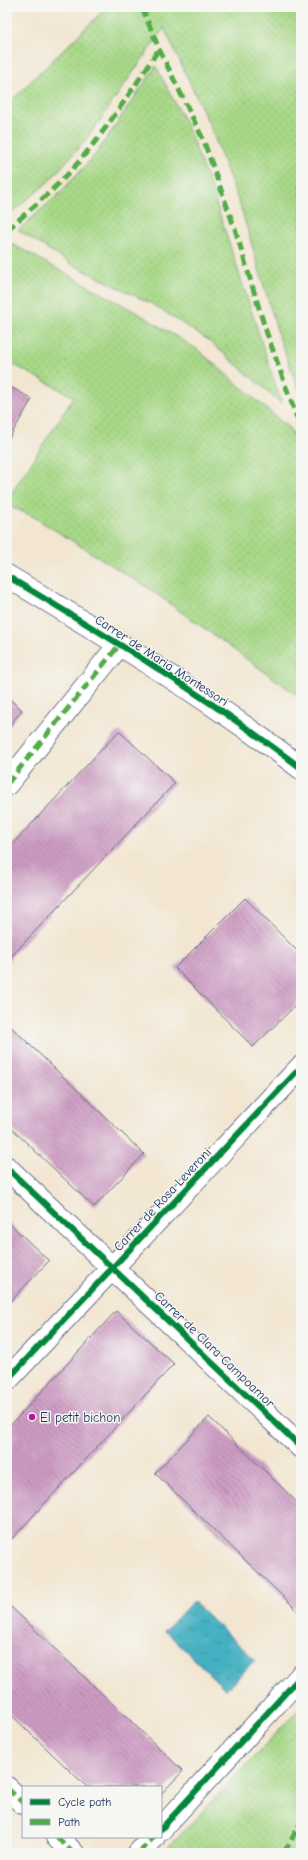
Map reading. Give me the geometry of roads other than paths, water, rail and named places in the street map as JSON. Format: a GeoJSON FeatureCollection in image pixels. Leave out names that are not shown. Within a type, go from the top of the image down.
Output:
{"type":"FeatureCollection","features":[{"type":"Feature","properties":{"kind":"street","name":"Carrer de Maria Montessori"},"geometry":{"type":"LineString","coordinates":[[7,576],[120,644],[209,702],[301,768]]}},
{"type":"Feature","properties":{"kind":"street"},"geometry":{"type":"LineString","coordinates":[[7,784],[120,644]]}},
{"type":"Feature","properties":{"kind":"street","name":"Carrer de Rosa Leveroni"},"geometry":{"type":"LineString","coordinates":[[7,1380],[301,1067]]}},
{"type":"Feature","properties":{"kind":"street","name":"Carrer de Clara Campoamor"},"geometry":{"type":"LineString","coordinates":[[7,1168],[301,1447]]}},
{"type":"Feature","properties":{"kind":"street"},"geometry":{"type":"LineString","coordinates":[[162,1828],[301,1676]]}},
{"type":"Feature","properties":{"kind":"street"},"geometry":{"type":"LineString","coordinates":[[7,1788],[22,1802]]}},
{"type":"Feature","properties":{"kind":"street"},"geometry":{"type":"LineString","coordinates":[[58,1838],[74,1853]]}},
{"type":"Feature","properties":{"kind":"street"},"geometry":{"type":"LineString","coordinates":[[140,1853],[153,1838]]}},
{"type":"Feature","properties":{"kind":"water"},"geometry":{"type":"Polygon","coordinates":[[[193,1601],[255,1660],[226,1690],[165,1631],[193,1601]]]}},
{"type":"Feature","properties":{"kind":"place","name":"El petit bichon"},"geometry":{"type":"Point","coordinates":[32,1417]}}]}
